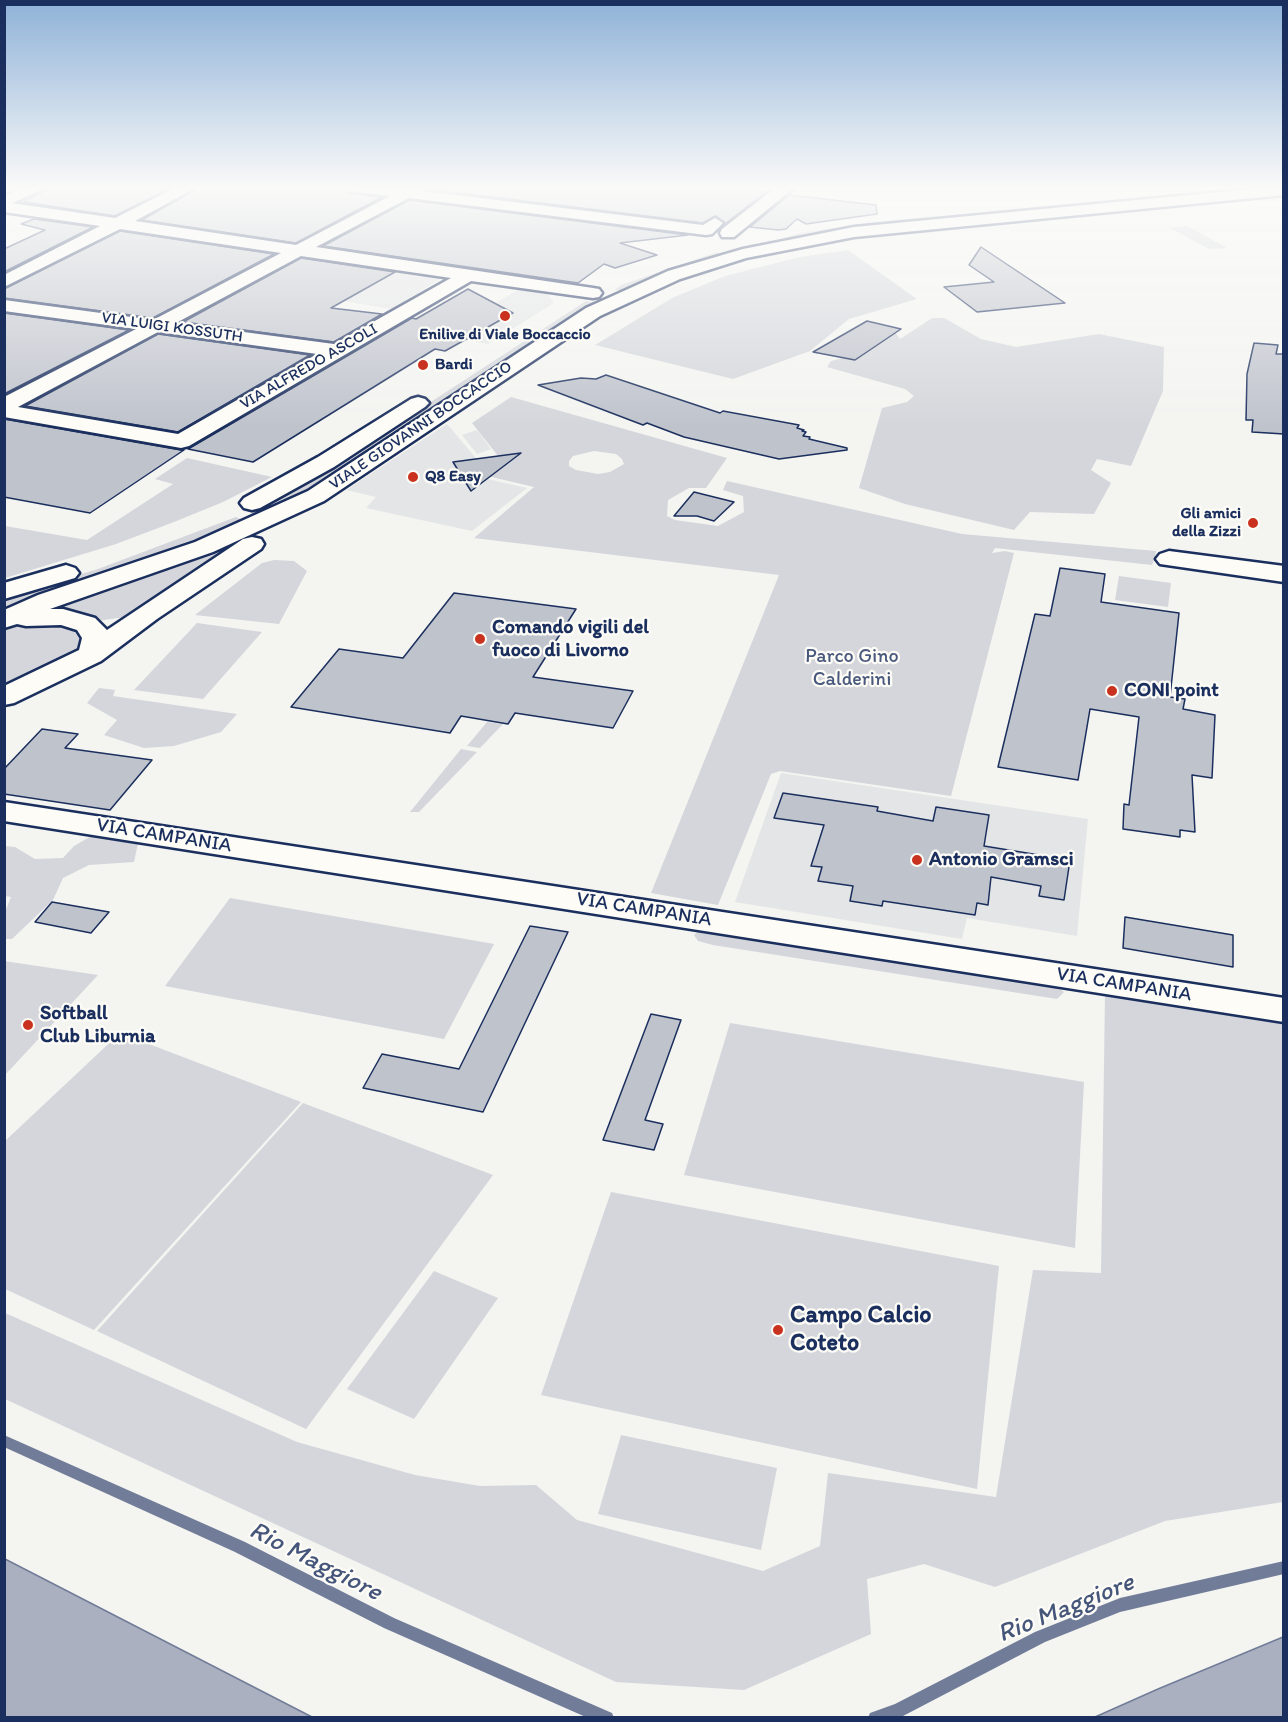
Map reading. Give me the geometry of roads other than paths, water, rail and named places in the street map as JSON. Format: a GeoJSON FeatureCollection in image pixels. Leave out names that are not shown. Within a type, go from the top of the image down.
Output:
{"type":"FeatureCollection","features":[{"type":"Feature","properties":{"kind":"street"},"geometry":{"type":"LineString","coordinates":[[4,282],[34,266]]}},
{"type":"Feature","properties":{"kind":"street"},"geometry":{"type":"LineString","coordinates":[[4,406],[267,266]]}},
{"type":"Feature","properties":{"kind":"street"},"geometry":{"type":"LineString","coordinates":[[409,266],[618,298]]}},
{"type":"Feature","properties":{"kind":"street","name":"VIALE GIOVANNI BOCCACCIO"},"geometry":{"type":"LineString","coordinates":[[472,368],[593,293],[663,266]]}},
{"type":"Feature","properties":{"kind":"street","name":"VIALE GIOVANNI BOCCACCIO"},"geometry":{"type":"LineString","coordinates":[[4,620],[31,607],[204,547],[316,496],[593,312],[618,298],[674,275],[686,266]]}},
{"type":"Feature","properties":{"kind":"street","name":"VIA ALFREDO ASCOLI"},"geometry":{"type":"LineString","coordinates":[[4,411],[182,441],[468,275]]}},
{"type":"Feature","properties":{"kind":"street","name":"VIA LUIGI KOSSUTH"},"geometry":{"type":"LineString","coordinates":[[4,305],[339,351]]}},
{"type":"Feature","properties":{"kind":"street","name":"VIALE GIOVANNI BOCCACCIO"},"geometry":{"type":"LineString","coordinates":[[4,591],[130,553],[196,527],[295,481],[431,395]]}},
{"type":"Feature","properties":{"kind":"street","name":"VIALE GIOVANNI BOCCACCIO"},"geometry":{"type":"LineString","coordinates":[[4,697],[91,656],[190,584],[285,523],[305,508],[316,496]]}},
{"type":"Feature","properties":{"kind":"street"},"geometry":{"type":"LineString","coordinates":[[1169,559],[1284,574]]}},
{"type":"Feature","properties":{"kind":"street"},"geometry":{"type":"LineString","coordinates":[[4,625],[42,616],[73,619],[86,624],[94,632],[96,643],[91,656]]}},
{"type":"Feature","properties":{"kind":"street","name":"VIA CAMPANIA"},"geometry":{"type":"LineString","coordinates":[[4,811],[1284,1010]]}},
{"type":"Feature","properties":{"kind":"water"},"geometry":{"type":"Polygon","coordinates":[[[5,1559],[312,1717],[5,1717],[5,1559]]]}},
{"type":"Feature","properties":{"kind":"water"},"geometry":{"type":"Polygon","coordinates":[[[1283,1637],[1283,1717],[1095,1717],[1158,1689],[1283,1637]]]}},
{"type":"Feature","properties":{"kind":"waterway","name":"Rio Maggiore"},"geometry":{"type":"LineString","coordinates":[[4,1441],[240,1547],[389,1623],[607,1718]]}},
{"type":"Feature","properties":{"kind":"waterway","name":"Rio Maggiore"},"geometry":{"type":"LineString","coordinates":[[875,1718],[898,1711],[1040,1637],[1120,1605],[1284,1567]]}},
{"type":"Feature","properties":{"kind":"place","name":"Enilive di Viale Boccaccio"},"geometry":{"type":"Point","coordinates":[505,316]}},
{"type":"Feature","properties":{"kind":"place","name":"Bardi"},"geometry":{"type":"Point","coordinates":[423,365]}},
{"type":"Feature","properties":{"kind":"place","name":"Q8 Easy"},"geometry":{"type":"Point","coordinates":[413,477]}},
{"type":"Feature","properties":{"kind":"place","name":"Gli amici della Zizzi"},"geometry":{"type":"Point","coordinates":[1253,523]}},
{"type":"Feature","properties":{"kind":"place","name":"Comando vigili del fuoco di Livorno"},"geometry":{"type":"Point","coordinates":[480,639]}},
{"type":"Feature","properties":{"kind":"place","name":"CONI point"},"geometry":{"type":"Point","coordinates":[1112,691]}},
{"type":"Feature","properties":{"kind":"place","name":"Antonio Gramsci"},"geometry":{"type":"Point","coordinates":[917,860]}},
{"type":"Feature","properties":{"kind":"place","name":"Softball Club Liburnia"},"geometry":{"type":"Point","coordinates":[28,1025]}},
{"type":"Feature","properties":{"kind":"place","name":"Campo Calcio Coteto"},"geometry":{"type":"Point","coordinates":[778,1330]}},
{"type":"Feature","properties":{"kind":"park label","name":"Parco Gino Calderini"},"geometry":{"type":"Point","coordinates":[852,668]}}]}
